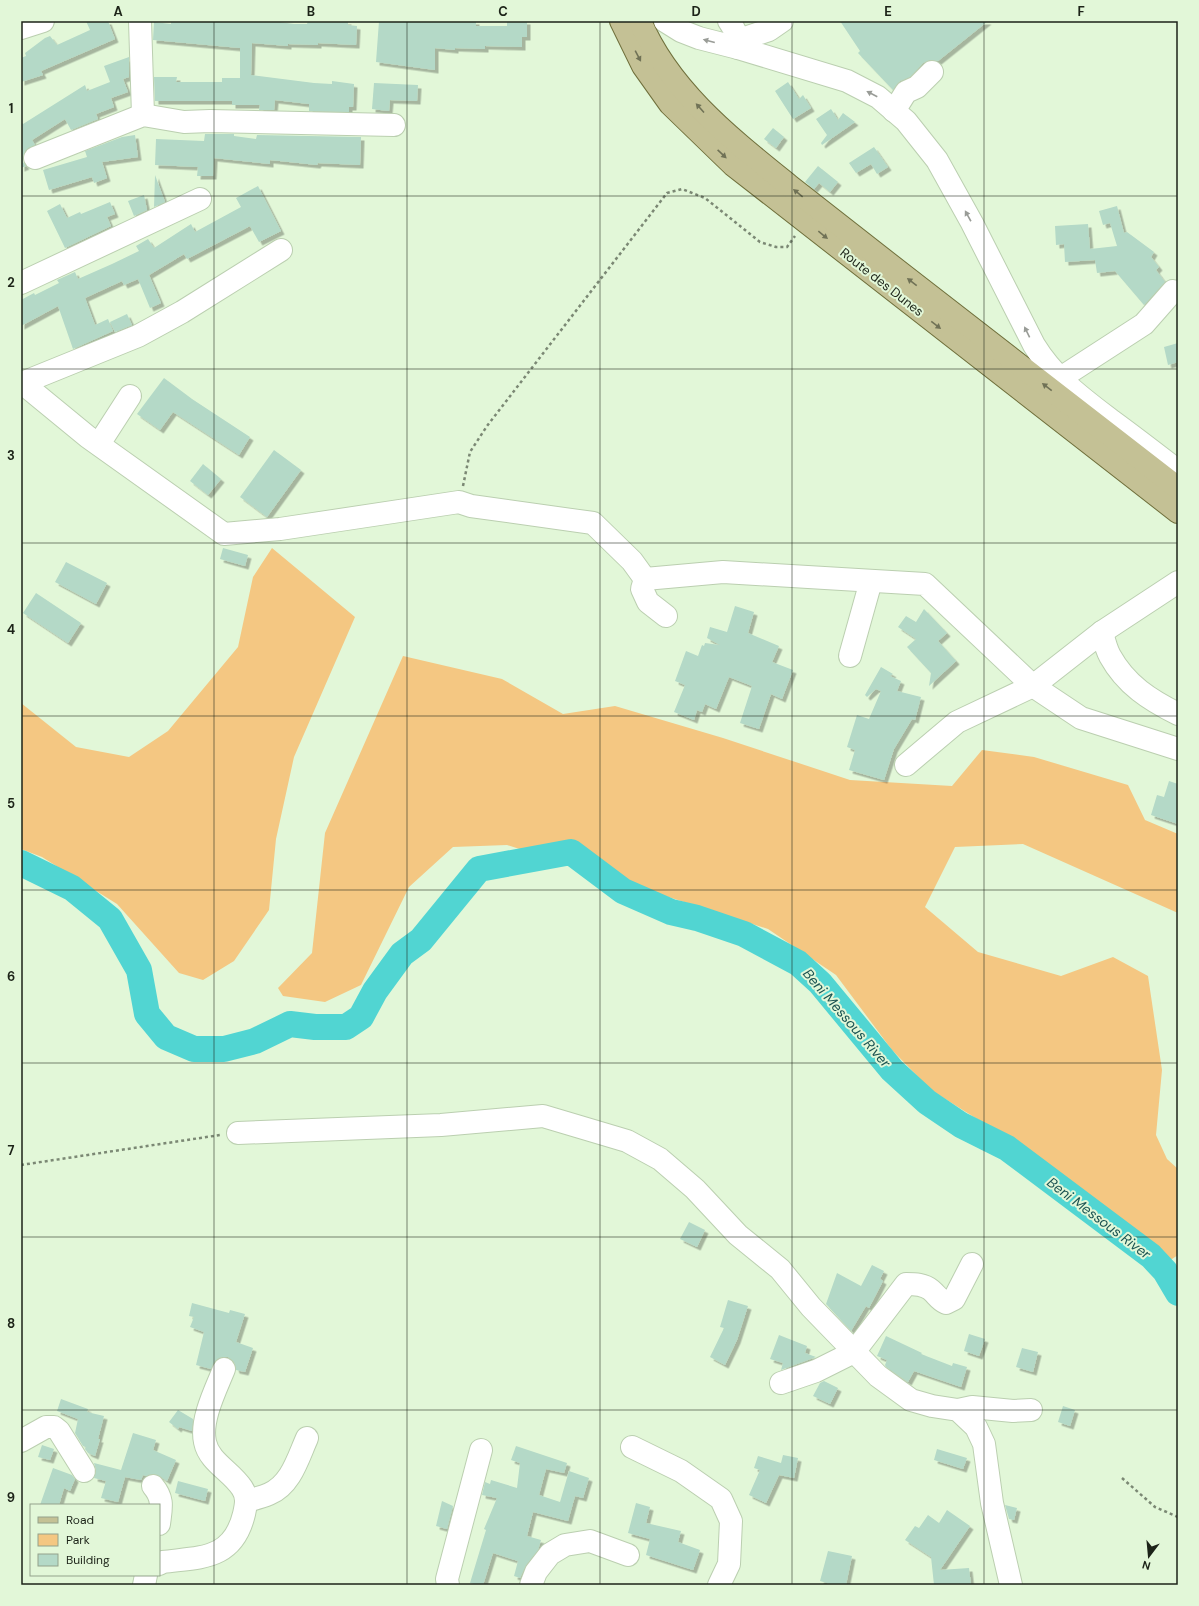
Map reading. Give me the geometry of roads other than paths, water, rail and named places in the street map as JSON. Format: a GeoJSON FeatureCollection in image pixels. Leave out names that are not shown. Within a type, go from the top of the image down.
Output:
{"type":"FeatureCollection","features":[{"type":"Feature","properties":{"kind":"main road","name":"Route des Dunes"},"geometry":{"type":"LineString","coordinates":[[620,21],[643,66],[670,104],[733,165],[806,221],[891,290],[1178,512]]}},
{"type":"Feature","properties":{"kind":"main road","name":"Route des Dunes"},"geometry":{"type":"LineString","coordinates":[[640,21],[648,39],[672,76],[702,111],[753,157],[847,232],[1178,488]]}},
{"type":"Feature","properties":{"kind":"street"},"geometry":{"type":"LineString","coordinates":[[21,28],[43,21]]}},
{"type":"Feature","properties":{"kind":"street"},"geometry":{"type":"LineString","coordinates":[[140,21],[143,115]]}},
{"type":"Feature","properties":{"kind":"street"},"geometry":{"type":"LineString","coordinates":[[665,21],[681,31],[699,38],[735,36],[769,30],[782,21]]}},
{"type":"Feature","properties":{"kind":"street"},"geometry":{"type":"LineString","coordinates":[[735,36],[847,81],[878,97],[906,121],[937,160],[972,223],[1044,362],[1059,379],[1094,408],[1178,471]]}},
{"type":"Feature","properties":{"kind":"street"},"geometry":{"type":"LineString","coordinates":[[894,111],[906,92],[917,87],[932,72]]}},
{"type":"Feature","properties":{"kind":"street"},"geometry":{"type":"LineString","coordinates":[[35,158],[143,115],[184,122],[210,121],[394,125]]}},
{"type":"Feature","properties":{"kind":"street"},"geometry":{"type":"LineString","coordinates":[[21,283],[200,199]]}},
{"type":"Feature","properties":{"kind":"street"},"geometry":{"type":"LineString","coordinates":[[21,383],[138,336],[182,312],[281,250]]}},
{"type":"Feature","properties":{"kind":"street"},"geometry":{"type":"LineString","coordinates":[[1059,379],[1144,324],[1173,291]]}},
{"type":"Feature","properties":{"kind":"street"},"geometry":{"type":"LineString","coordinates":[[21,383],[99,444],[224,534],[280,529],[459,502],[471,506],[593,523],[632,561],[645,579]]}},
{"type":"Feature","properties":{"kind":"street"},"geometry":{"type":"LineString","coordinates":[[99,444],[130,396]]}},
{"type":"Feature","properties":{"kind":"street"},"geometry":{"type":"LineString","coordinates":[[645,579],[723,572],[925,584],[1033,686],[1081,718],[1170,747],[1178,729]]}},
{"type":"Feature","properties":{"kind":"street"},"geometry":{"type":"LineString","coordinates":[[645,579],[642,589],[648,602],[666,616]]}},
{"type":"Feature","properties":{"kind":"street"},"geometry":{"type":"LineString","coordinates":[[850,656],[871,581]]}},
{"type":"Feature","properties":{"kind":"street"},"geometry":{"type":"LineString","coordinates":[[906,765],[957,722],[1033,686],[1102,632],[1178,582]]}},
{"type":"Feature","properties":{"kind":"street"},"geometry":{"type":"LineString","coordinates":[[1102,632],[1109,655],[1126,680],[1154,703],[1178,714]]}},
{"type":"Feature","properties":{"kind":"street"},"geometry":{"type":"LineString","coordinates":[[238,1133],[441,1125],[543,1116],[627,1141],[660,1159],[695,1189],[738,1235],[780,1269],[811,1308],[878,1376],[911,1400],[932,1406],[958,1410],[972,1407],[1012,1411],[1031,1410]]}},
{"type":"Feature","properties":{"kind":"street"},"geometry":{"type":"LineString","coordinates":[[781,1383],[816,1371],[854,1352],[906,1284],[919,1284],[930,1290],[941,1301],[946,1303],[954,1299],[972,1264]]}},
{"type":"Feature","properties":{"kind":"street"},"geometry":{"type":"LineString","coordinates":[[160,1564],[206,1556],[219,1552],[232,1542],[243,1520],[247,1501],[243,1489],[207,1451],[204,1440],[205,1424],[224,1369]]}},
{"type":"Feature","properties":{"kind":"street"},"geometry":{"type":"LineString","coordinates":[[958,1410],[976,1427],[984,1444],[992,1502],[1011,1585]]}},
{"type":"Feature","properties":{"kind":"street"},"geometry":{"type":"LineString","coordinates":[[21,1441],[46,1427],[54,1427],[59,1432],[84,1471]]}},
{"type":"Feature","properties":{"kind":"street"},"geometry":{"type":"LineString","coordinates":[[247,1501],[269,1494],[281,1487],[289,1477],[307,1438]]}},
{"type":"Feature","properties":{"kind":"street"},"geometry":{"type":"LineString","coordinates":[[632,1447],[681,1472],[721,1499],[731,1521],[729,1564],[719,1585]]}},
{"type":"Feature","properties":{"kind":"street"},"geometry":{"type":"LineString","coordinates":[[448,1585],[447,1579],[481,1450]]}},
{"type":"Feature","properties":{"kind":"street"},"geometry":{"type":"LineString","coordinates":[[154,1486],[160,1493],[162,1506],[160,1518]]}},
{"type":"Feature","properties":{"kind":"street"},"geometry":{"type":"LineString","coordinates":[[531,1585],[536,1572],[550,1554],[565,1544],[590,1541],[628,1554]]}},
{"type":"Feature","properties":{"kind":"waterway","name":"Beni Messous River"},"geometry":{"type":"LineString","coordinates":[[21,863],[72,888],[110,919],[139,970],[147,1014],[166,1037],[194,1049],[224,1049],[255,1041],[290,1024],[315,1027],[346,1027],[361,1017],[375,991],[402,954],[421,940],[479,869],[571,852],[623,891],[671,912],[697,918],[744,934],[798,963],[820,983],[892,1070],[927,1102],[961,1125],[1007,1148],[1151,1256],[1165,1271],[1178,1293]]}}]}
